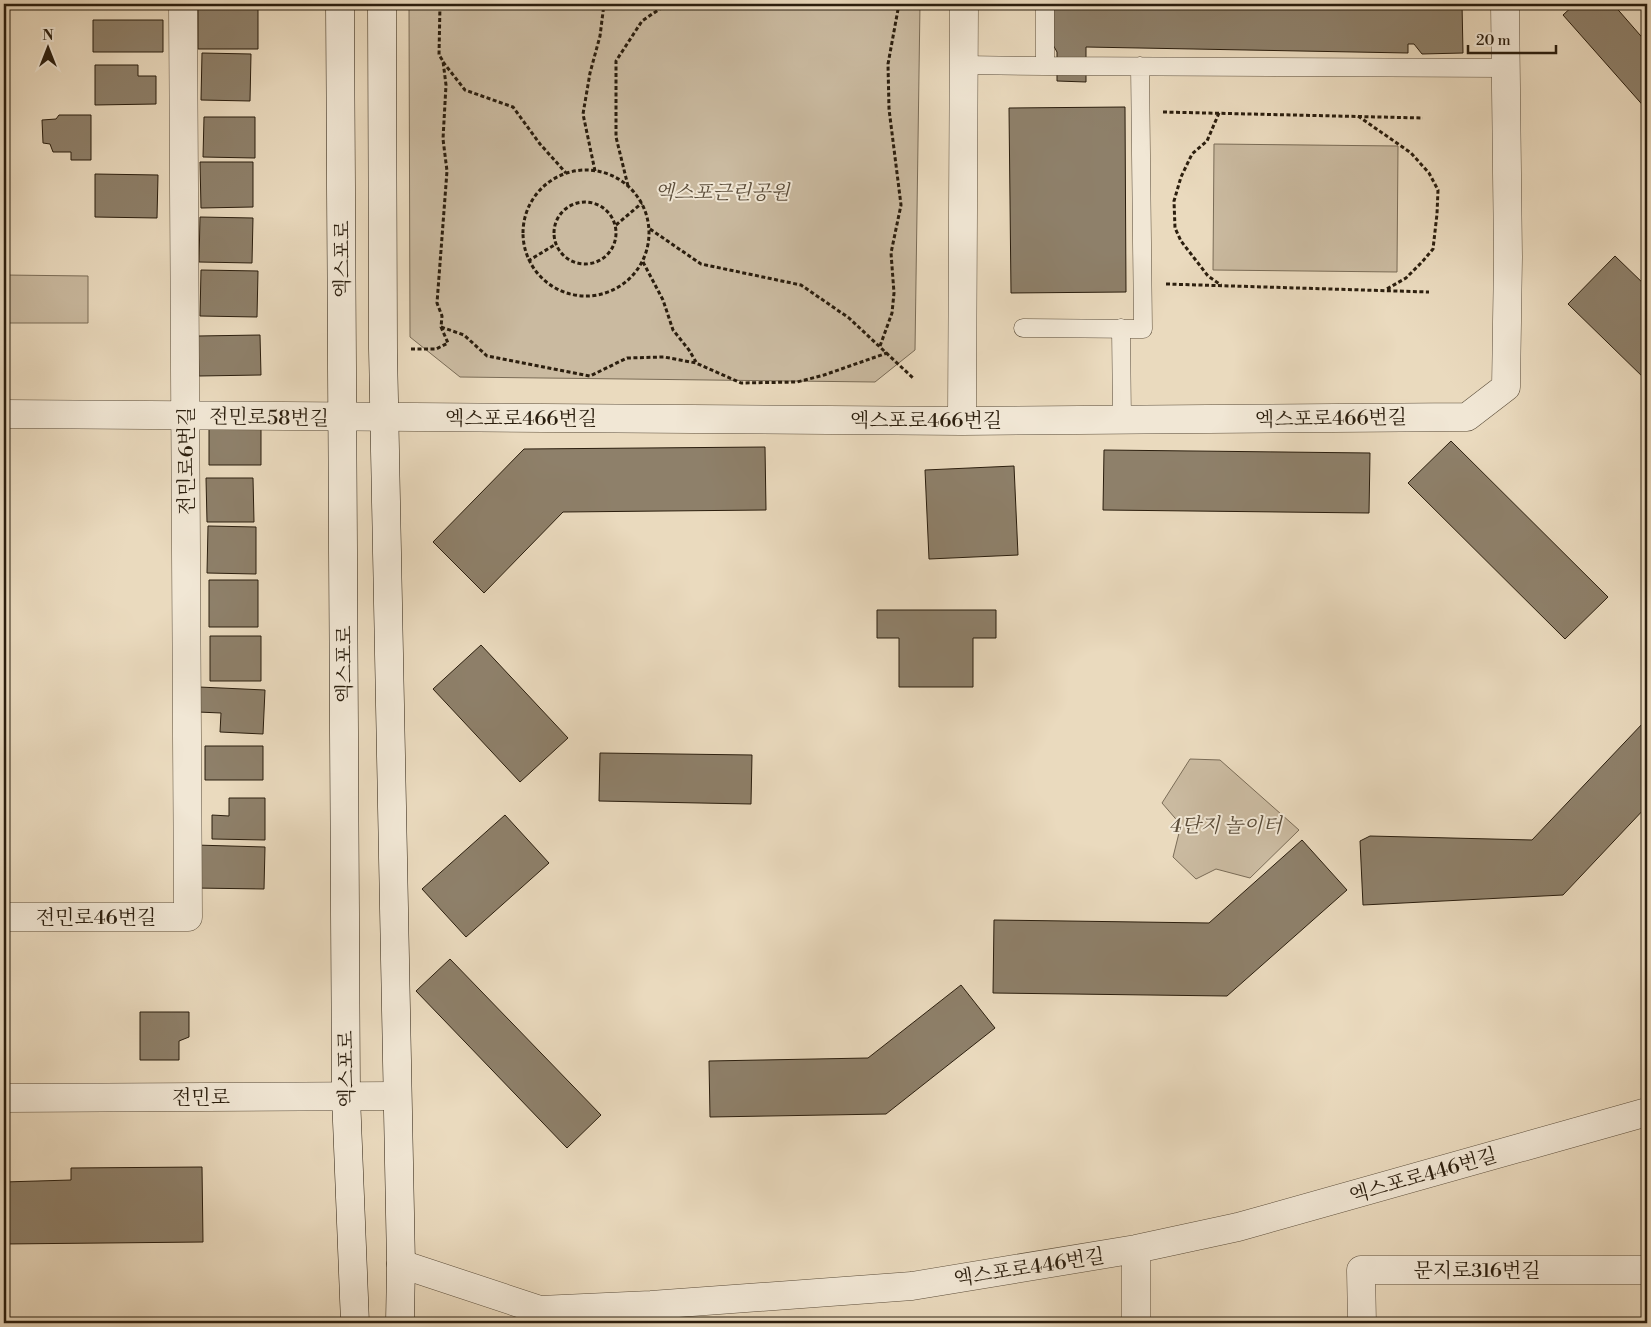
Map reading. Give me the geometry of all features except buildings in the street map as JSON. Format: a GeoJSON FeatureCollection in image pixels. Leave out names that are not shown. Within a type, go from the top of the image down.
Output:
{"type":"FeatureCollection","features":[{"type":"Feature","properties":{"kind":"street","name":"전민로6번길"},"geometry":{"type":"LineString","coordinates":[[184,4],[188,918]]}},
{"type":"Feature","properties":{"kind":"street","name":"엑스포로"},"geometry":{"type":"LineString","coordinates":[[340,4],[346,1096],[356,1323]]}},
{"type":"Feature","properties":{"kind":"street","name":"엑스포로"},"geometry":{"type":"LineString","coordinates":[[382,4],[383,349],[401,1264],[400,1323]]}},
{"type":"Feature","properties":{"kind":"street"},"geometry":{"type":"LineString","coordinates":[[962,421],[964,4]]}},
{"type":"Feature","properties":{"kind":"street"},"geometry":{"type":"LineString","coordinates":[[1505,4],[1506,68]]}},
{"type":"Feature","properties":{"kind":"street","name":"엑스포로466번길"},"geometry":{"type":"LineString","coordinates":[[384,418],[962,421],[1467,417],[1506,387],[1508,276],[1506,68]]}},
{"type":"Feature","properties":{"kind":"street","name":"전민로58번길"},"geometry":{"type":"LineString","coordinates":[[4,414],[384,418]]}},
{"type":"Feature","properties":{"kind":"street","name":"전민로46번길"},"geometry":{"type":"LineString","coordinates":[[4,918],[188,918]]}},
{"type":"Feature","properties":{"kind":"street","name":"전민로"},"geometry":{"type":"LineString","coordinates":[[4,1098],[398,1096]]}},
{"type":"Feature","properties":{"kind":"street","name":"엑스포로446번길"},"geometry":{"type":"LineString","coordinates":[[401,1264],[540,1310],[651,1314],[912,1286],[1136,1249],[1238,1227],[1647,1112]]}},
{"type":"Feature","properties":{"kind":"street"},"geometry":{"type":"LineString","coordinates":[[1136,1249],[1136,1323]]}},
{"type":"Feature","properties":{"kind":"street","name":"문지로316번길"},"geometry":{"type":"LineString","coordinates":[[1362,1323],[1361,1270],[1647,1270]]}},
{"type":"Feature","properties":{"kind":"lane"},"geometry":{"type":"LineString","coordinates":[[1045,4],[1045,66]]}},
{"type":"Feature","properties":{"kind":"lane"},"geometry":{"type":"LineString","coordinates":[[963,65],[1506,68]]}},
{"type":"Feature","properties":{"kind":"lane"},"geometry":{"type":"LineString","coordinates":[[1024,328],[1143,329],[1140,66]]}},
{"type":"Feature","properties":{"kind":"lane"},"geometry":{"type":"LineString","coordinates":[[1121,328],[1122,420]]}},
{"type":"Feature","properties":{"kind":"path"},"geometry":{"type":"LineString","coordinates":[[440,4],[439,55],[443,61],[465,90],[513,107],[540,144],[566,173]]}},
{"type":"Feature","properties":{"kind":"path"},"geometry":{"type":"LineString","coordinates":[[595,171],[583,114],[590,73],[600,36],[604,4]]}},
{"type":"Feature","properties":{"kind":"path"},"geometry":{"type":"LineString","coordinates":[[628,186],[616,137],[616,60],[642,21],[667,4]]}},
{"type":"Feature","properties":{"kind":"path"},"geometry":{"type":"LineString","coordinates":[[880,346],[892,313],[894,292],[891,253],[901,205],[889,109],[888,64],[899,4]]}},
{"type":"Feature","properties":{"kind":"path"},"geometry":{"type":"LineString","coordinates":[[383,349],[436,349],[448,343],[441,327],[442,316],[437,303],[447,171],[443,139],[446,85],[443,61]]}},
{"type":"Feature","properties":{"kind":"path"},"geometry":{"type":"LineString","coordinates":[[1140,111],[1423,118]]}},
{"type":"Feature","properties":{"kind":"path"},"geometry":{"type":"LineString","coordinates":[[1219,113],[1207,141],[1192,154],[1180,177],[1174,201],[1175,228],[1181,241],[1208,276],[1222,285]]}},
{"type":"Feature","properties":{"kind":"path"},"geometry":{"type":"LineString","coordinates":[[1358,116],[1411,153],[1429,173],[1438,190],[1433,248],[1406,278],[1384,290]]}},
{"type":"Feature","properties":{"kind":"path"},"geometry":{"type":"LineString","coordinates":[[580,170],[595,171],[612,176],[628,186],[642,203],[650,229],[648,246],[643,262],[631,278],[615,290],[596,296],[575,296],[556,290],[540,278],[528,261],[522,240],[524,219],[532,199],[547,183],[566,173],[580,170]]}},
{"type":"Feature","properties":{"kind":"path"},"geometry":{"type":"LineString","coordinates":[[584,202],[594,203],[604,208],[612,216],[616,225],[617,236],[614,247],[598,262],[588,264],[577,263],[568,259],[560,252],[556,244],[555,225],[565,209],[573,205],[584,202]]}},
{"type":"Feature","properties":{"kind":"path"},"geometry":{"type":"LineString","coordinates":[[616,225],[642,203]]}},
{"type":"Feature","properties":{"kind":"path"},"geometry":{"type":"LineString","coordinates":[[650,229],[701,264],[801,285],[849,318],[913,378]]}},
{"type":"Feature","properties":{"kind":"path"},"geometry":{"type":"LineString","coordinates":[[528,261],[556,244]]}},
{"type":"Feature","properties":{"kind":"path"},"geometry":{"type":"LineString","coordinates":[[643,262],[663,300],[673,330],[689,350],[696,363]]}},
{"type":"Feature","properties":{"kind":"path"},"geometry":{"type":"LineString","coordinates":[[1166,284],[1429,292]]}},
{"type":"Feature","properties":{"kind":"path"},"geometry":{"type":"LineString","coordinates":[[441,327],[464,335],[487,356],[590,376],[627,358],[664,357],[696,363],[740,383],[797,382],[824,375],[888,353]]}},
{"type":"Feature","properties":{"kind":"green space","name":"엑스포근린공원"},"geometry":{"type":"Polygon","coordinates":[[[409,4],[920,4],[915,350],[875,382],[460,377],[410,337],[409,4]]]}},
{"type":"Feature","properties":{"kind":"green space"},"geometry":{"type":"Polygon","coordinates":[[[1214,144],[1398,146],[1397,272],[1213,270],[1214,144]]]}},
{"type":"Feature","properties":{"kind":"green space"},"geometry":{"type":"Polygon","coordinates":[[[4,275],[88,276],[88,323],[4,323],[4,275]]]}},
{"type":"Feature","properties":{"kind":"green space","name":"4단지 놀이터"},"geometry":{"type":"Polygon","coordinates":[[[1190,759],[1220,760],[1299,830],[1250,878],[1216,869],[1196,879],[1173,857],[1181,825],[1162,803],[1190,759]]]}}]}
